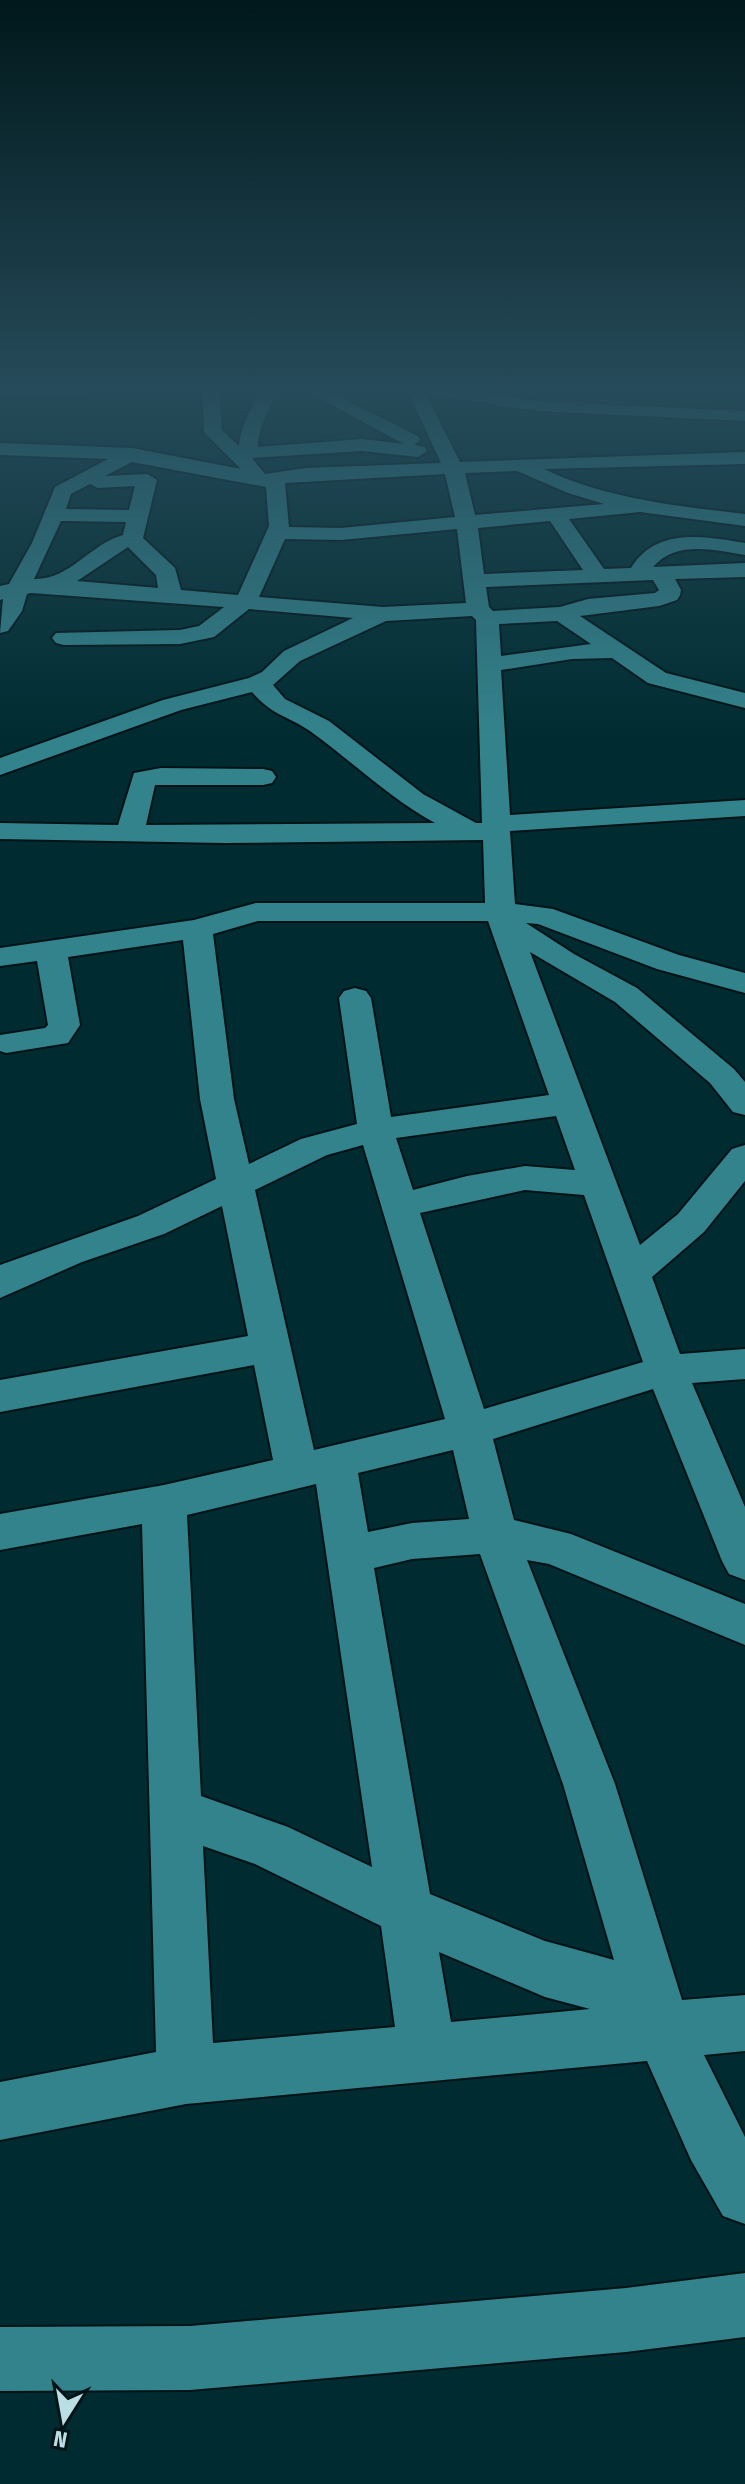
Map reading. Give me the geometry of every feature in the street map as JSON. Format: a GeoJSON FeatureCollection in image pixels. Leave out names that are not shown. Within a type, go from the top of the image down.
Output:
{"type":"FeatureCollection","features":[{"type":"Feature","properties":{"kind":"street"},"geometry":{"type":"LineString","coordinates":[[5,601],[32,564],[57,504]]}},
{"type":"Feature","properties":{"kind":"street"},"geometry":{"type":"LineString","coordinates":[[132,539],[142,504]]}},
{"type":"Feature","properties":{"kind":"street"},"geometry":{"type":"LineString","coordinates":[[64,638],[197,635],[206,632],[246,601],[277,533],[277,504]]}},
{"type":"Feature","properties":{"kind":"street"},"geometry":{"type":"LineString","coordinates":[[459,504],[467,524],[488,665],[487,829],[502,918],[666,1370],[745,1561]]}},
{"type":"Feature","properties":{"kind":"street"},"geometry":{"type":"LineString","coordinates":[[624,504],[745,520]]}},
{"type":"Feature","properties":{"kind":"street"},"geometry":{"type":"LineString","coordinates":[[277,533],[341,534],[634,507]]}},
{"type":"Feature","properties":{"kind":"street"},"geometry":{"type":"LineString","coordinates":[[53,515],[139,516]]}},
{"type":"Feature","properties":{"kind":"street"},"geometry":{"type":"LineString","coordinates":[[556,515],[598,576]]}},
{"type":"Feature","properties":{"kind":"street"},"geometry":{"type":"LineString","coordinates":[[59,587],[114,544],[132,539]]}},
{"type":"Feature","properties":{"kind":"street"},"geometry":{"type":"LineString","coordinates":[[132,539],[167,573],[170,594]]}},
{"type":"Feature","properties":{"kind":"street"},"geometry":{"type":"LineString","coordinates":[[649,574],[651,555],[678,542],[745,549]]}},
{"type":"Feature","properties":{"kind":"street"},"geometry":{"type":"LineString","coordinates":[[678,542],[706,571]]}},
{"type":"Feature","properties":{"kind":"street"},"geometry":{"type":"LineString","coordinates":[[32,564],[162,569]]}},
{"type":"Feature","properties":{"kind":"street"},"geometry":{"type":"LineString","coordinates":[[5,601],[59,587],[383,614],[480,603],[598,576],[745,570]]}},
{"type":"Feature","properties":{"kind":"street"},"geometry":{"type":"LineString","coordinates":[[480,603],[562,614],[597,604],[659,599],[669,595],[670,590],[649,574]]}},
{"type":"Feature","properties":{"kind":"street"},"geometry":{"type":"LineString","coordinates":[[590,633],[598,616],[597,604]]}},
{"type":"Feature","properties":{"kind":"street"},"geometry":{"type":"LineString","coordinates":[[0,767],[172,705],[258,683],[271,677],[292,656],[325,638],[383,614]]}},
{"type":"Feature","properties":{"kind":"street"},"geometry":{"type":"LineString","coordinates":[[562,614],[657,678],[745,701]]}},
{"type":"Feature","properties":{"kind":"street"},"geometry":{"type":"LineString","coordinates":[[488,665],[572,652],[618,651]]}},
{"type":"Feature","properties":{"kind":"street"},"geometry":{"type":"LineString","coordinates":[[258,683],[276,704],[320,726],[413,800],[487,829]]}},
{"type":"Feature","properties":{"kind":"street"},"geometry":{"type":"LineString","coordinates":[[130,834],[143,779],[161,776],[263,777]]}},
{"type":"Feature","properties":{"kind":"street"},"geometry":{"type":"LineString","coordinates":[[0,831],[130,834],[487,829],[745,808]]}},
{"type":"Feature","properties":{"kind":"street"},"geometry":{"type":"LineString","coordinates":[[2,954],[197,929],[230,917],[279,910],[502,918],[542,915],[668,962],[745,983]]}},
{"type":"Feature","properties":{"kind":"street"},"geometry":{"type":"LineString","coordinates":[[502,918],[563,961],[626,995],[722,1076],[745,1104]]}},
{"type":"Feature","properties":{"kind":"street"},"geometry":{"type":"LineString","coordinates":[[197,929],[217,1099],[271,1347],[349,1555],[428,2053]]}},
{"type":"Feature","properties":{"kind":"street"},"geometry":{"type":"LineString","coordinates":[[6,1043],[56,1036],[64,1025],[51,950]]}},
{"type":"Feature","properties":{"kind":"street"},"geometry":{"type":"LineString","coordinates":[[355,998],[376,1130],[469,1430],[495,1535],[589,1784],[658,2014],[712,2139],[745,2194]]}},
{"type":"Feature","properties":{"kind":"street"},"geometry":{"type":"LineString","coordinates":[[0,1284],[11,1276],[68,1253],[151,1225],[314,1147],[376,1130],[570,1103]]}},
{"type":"Feature","properties":{"kind":"street"},"geometry":{"type":"LineString","coordinates":[[631,1273],[691,1223],[745,1157]]}},
{"type":"Feature","properties":{"kind":"street"},"geometry":{"type":"LineString","coordinates":[[399,1206],[467,1188],[525,1178],[598,1184]]}},
{"type":"Feature","properties":{"kind":"street"},"geometry":{"type":"LineString","coordinates":[[0,1396],[271,1347]]}},
{"type":"Feature","properties":{"kind":"street"},"geometry":{"type":"LineString","coordinates":[[0,1532],[164,1503],[469,1430],[666,1370],[745,1364]]}},
{"type":"Feature","properties":{"kind":"street"},"geometry":{"type":"LineString","coordinates":[[164,1503],[186,2075]]}},
{"type":"Feature","properties":{"kind":"street"},"geometry":{"type":"LineString","coordinates":[[349,1555],[412,1541],[495,1535],[555,1547],[745,1625]]}},
{"type":"Feature","properties":{"kind":"street"},"geometry":{"type":"LineString","coordinates":[[176,1812],[269,1844],[405,1910],[658,2014]]}},
{"type":"Feature","properties":{"kind":"street"},"geometry":{"type":"LineString","coordinates":[[0,2111],[186,2075],[428,2053],[658,2014],[745,2023]]}},
{"type":"Feature","properties":{"kind":"street"},"geometry":{"type":"LineString","coordinates":[[0,2359],[190,2358],[626,2320],[745,2305]]}}]}
